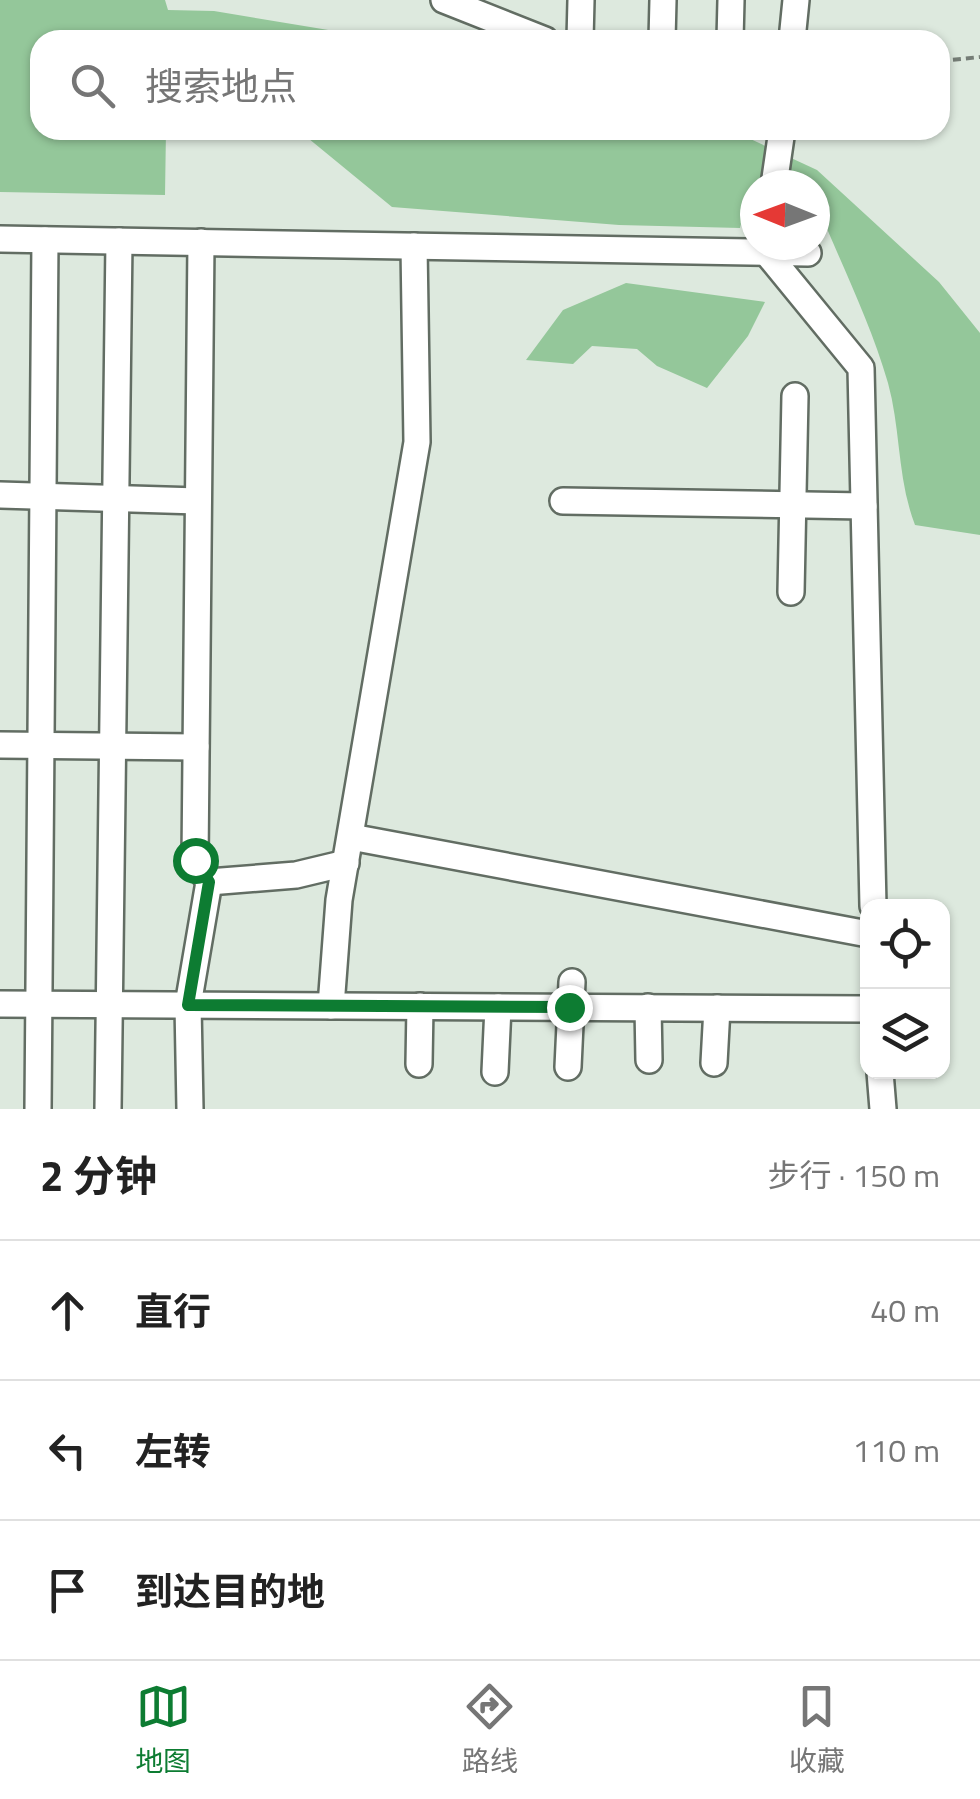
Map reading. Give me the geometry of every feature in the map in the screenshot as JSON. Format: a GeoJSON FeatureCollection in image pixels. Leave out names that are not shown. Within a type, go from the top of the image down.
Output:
{"type":"FeatureCollection","features":[{"type":"Feature","properties":{"kind":"street"},"geometry":{"type":"LineString","coordinates":[[444,0],[502,12],[530,30]]}},
{"type":"Feature","properties":{"kind":"street"},"geometry":{"type":"LineString","coordinates":[[580,30],[581,0]]}},
{"type":"Feature","properties":{"kind":"street"},"geometry":{"type":"LineString","coordinates":[[662,30],[663,0]]}},
{"type":"Feature","properties":{"kind":"street"},"geometry":{"type":"LineString","coordinates":[[730,30],[732,0]]}},
{"type":"Feature","properties":{"kind":"street"},"geometry":{"type":"LineString","coordinates":[[793,30],[796,0]]}},
{"type":"Feature","properties":{"kind":"street"},"geometry":{"type":"LineString","coordinates":[[776,170],[781,140]]}},
{"type":"Feature","properties":{"kind":"street"},"geometry":{"type":"LineString","coordinates":[[0,239],[740,249]]}},
{"type":"Feature","properties":{"kind":"street"},"geometry":{"type":"LineString","coordinates":[[38,1109],[45,240]]}},
{"type":"Feature","properties":{"kind":"street"},"geometry":{"type":"LineString","coordinates":[[108,1109],[119,241]]}},
{"type":"Feature","properties":{"kind":"street"},"geometry":{"type":"LineString","coordinates":[[190,1109],[188,1005],[209,882],[195,860],[202,242]]}},
{"type":"Feature","properties":{"kind":"street"},"geometry":{"type":"LineString","coordinates":[[331,1006],[348,850],[417,442],[414,246]]}},
{"type":"Feature","properties":{"kind":"street"},"geometry":{"type":"LineString","coordinates":[[775,260],[860,368],[873,899]]}},
{"type":"Feature","properties":{"kind":"street"},"geometry":{"type":"LineString","coordinates":[[791,592],[794,396]]}},
{"type":"Feature","properties":{"kind":"street"},"geometry":{"type":"LineString","coordinates":[[0,496],[198,501]]}},
{"type":"Feature","properties":{"kind":"street"},"geometry":{"type":"LineString","coordinates":[[563,501],[864,506]]}},
{"type":"Feature","properties":{"kind":"street"},"geometry":{"type":"LineString","coordinates":[[0,745],[196,747]]}},
{"type":"Feature","properties":{"kind":"street"},"geometry":{"type":"LineString","coordinates":[[209,882],[296,875],[348,850],[860,933]]}},
{"type":"Feature","properties":{"kind":"street"},"geometry":{"type":"LineString","coordinates":[[0,1004],[498,1007],[571,995],[648,1008],[860,1009]]}},
{"type":"Feature","properties":{"kind":"street"},"geometry":{"type":"LineString","coordinates":[[568,1067],[571,995]]}},
{"type":"Feature","properties":{"kind":"street"},"geometry":{"type":"LineString","coordinates":[[419,1064],[420,1006]]}},
{"type":"Feature","properties":{"kind":"street"},"geometry":{"type":"LineString","coordinates":[[494,1072],[498,1007]]}},
{"type":"Feature","properties":{"kind":"street"},"geometry":{"type":"LineString","coordinates":[[648,1008],[649,1060]]}},
{"type":"Feature","properties":{"kind":"street"},"geometry":{"type":"LineString","coordinates":[[714,1063],[717,1008]]}},
{"type":"Feature","properties":{"kind":"street"},"geometry":{"type":"LineString","coordinates":[[880,1079],[882,1109]]}},
{"type":"Feature","properties":{"kind":"path"},"geometry":{"type":"LineString","coordinates":[[950,60],[980,57]]}},
{"type":"Feature","properties":{"kind":"shaded area"},"geometry":{"type":"Polygon","coordinates":[[[0,0],[165,0],[168,10],[214,11],[329,30],[30,30],[30,140],[166,140],[165,195],[0,192],[0,0]]]}},
{"type":"Feature","properties":{"kind":"shaded area"},"geometry":{"type":"Polygon","coordinates":[[[310,140],[752,140],[817,170],[740,170],[740,228],[619,225],[392,207],[310,140]]]}},
{"type":"Feature","properties":{"kind":"shaded area"},"geometry":{"type":"Polygon","coordinates":[[[830,182],[939,282],[980,333],[980,535],[915,525],[905,490],[888,383],[830,235],[830,182]]]}},
{"type":"Feature","properties":{"kind":"shaded area"},"geometry":{"type":"Polygon","coordinates":[[[626,283],[765,302],[748,336],[707,388],[657,366],[637,349],[592,346],[573,364],[526,360],[563,310],[626,283]]]}},
{"type":"Feature","properties":{"kind":"route"},"geometry":{"type":"LineString","coordinates":[[195,860],[209,882],[188,1005],[569,1007]]}}]}
